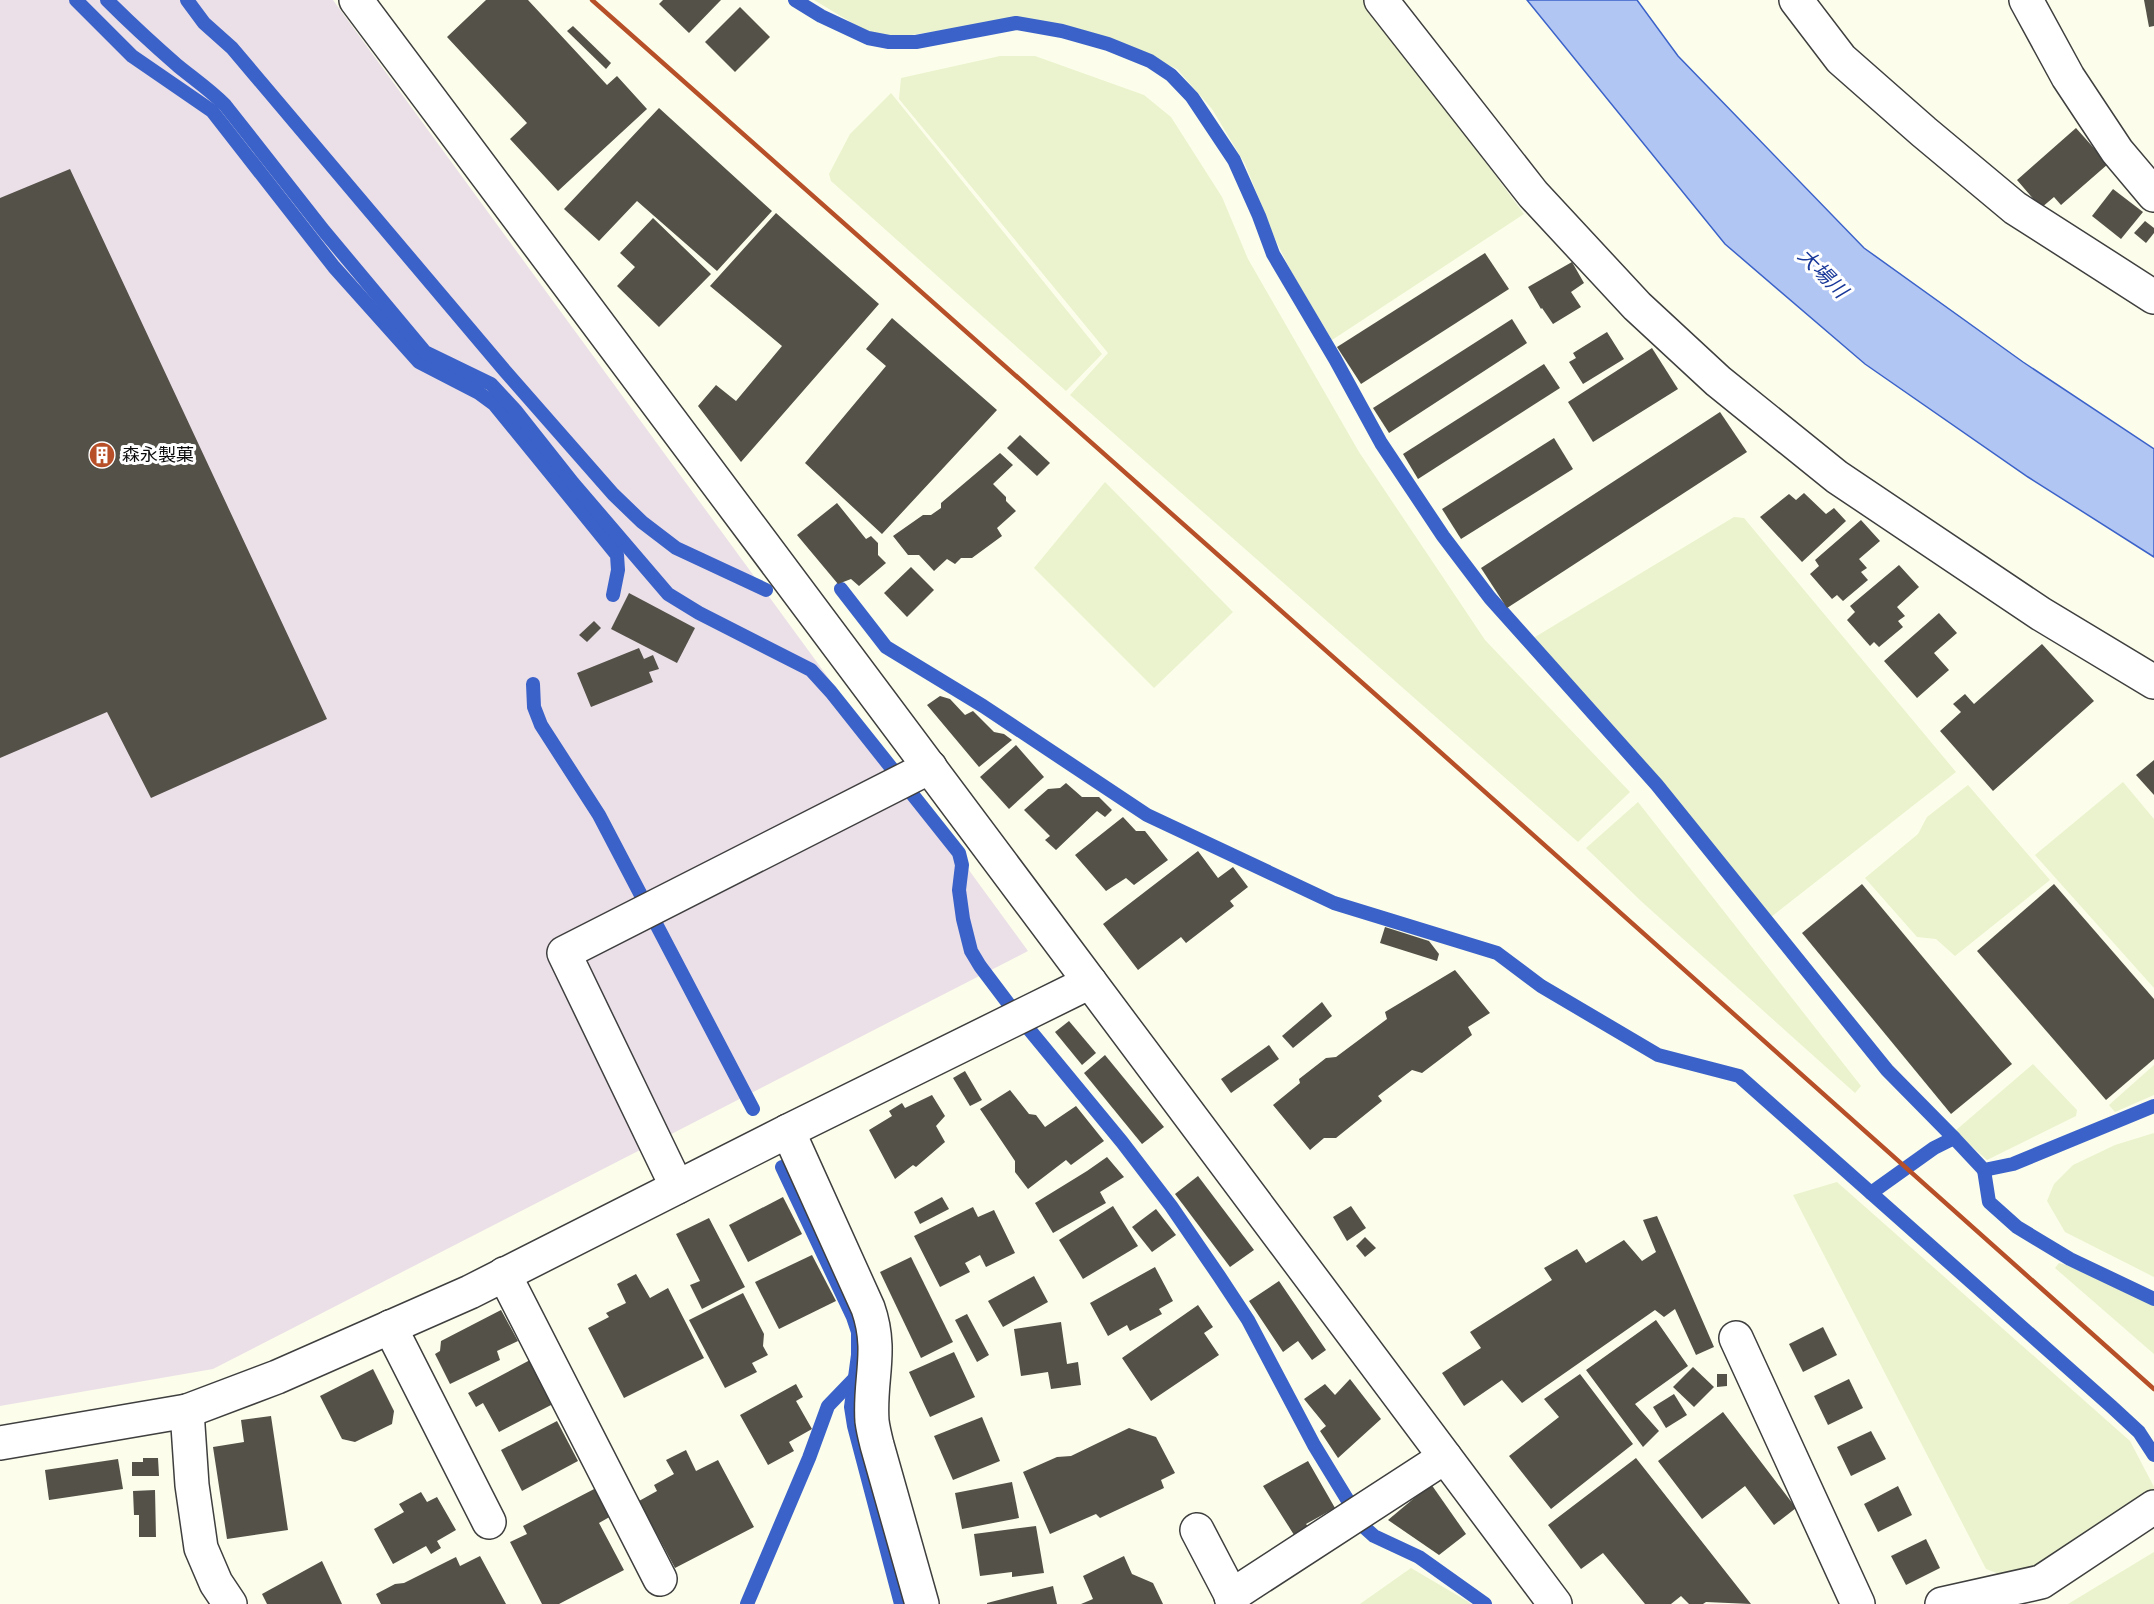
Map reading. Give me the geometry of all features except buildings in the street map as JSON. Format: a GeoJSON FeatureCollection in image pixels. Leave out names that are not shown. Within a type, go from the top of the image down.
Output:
{"type":"FeatureCollection","features":[{"type":"Feature","properties":{"kind":"street"},"geometry":{"type":"LineString","coordinates":[[356,0],[1555,1604]]}},
{"type":"Feature","properties":{"kind":"street"},"geometry":{"type":"LineString","coordinates":[[1381,0],[1533,194],[1637,306],[1718,381],[1837,477],[2041,614],[2154,682]]}},
{"type":"Feature","properties":{"kind":"street"},"geometry":{"type":"LineString","coordinates":[[1796,0],[1841,59],[1970,170],[2015,207],[2154,297]]}},
{"type":"Feature","properties":{"kind":"street"},"geometry":{"type":"LineString","coordinates":[[2026,0],[2068,77],[2117,150],[2154,195]]}},
{"type":"Feature","properties":{"kind":"street"},"geometry":{"type":"LineString","coordinates":[[677,1187],[564,953],[930,767]]}},
{"type":"Feature","properties":{"kind":"street"},"geometry":{"type":"LineString","coordinates":[[0,1443],[187,1411],[277,1377],[470,1292],[1090,982]]}},
{"type":"Feature","properties":{"kind":"street"},"geometry":{"type":"LineString","coordinates":[[788,1131],[875,1327],[877,1345],[872,1421],[922,1604]]}},
{"type":"Feature","properties":{"kind":"street"},"geometry":{"type":"LineString","coordinates":[[504,1274],[660,1579]]}},
{"type":"Feature","properties":{"kind":"street"},"geometry":{"type":"LineString","coordinates":[[390,1327],[489,1522]]}},
{"type":"Feature","properties":{"kind":"street"},"geometry":{"type":"LineString","coordinates":[[1736,1338],[1858,1604]]}},
{"type":"Feature","properties":{"kind":"street"},"geometry":{"type":"LineString","coordinates":[[187,1411],[192,1485],[201,1548],[216,1583],[230,1604]]}},
{"type":"Feature","properties":{"kind":"street"},"geometry":{"type":"LineString","coordinates":[[1197,1530],[1232,1600],[1445,1457]]}},
{"type":"Feature","properties":{"kind":"street"},"geometry":{"type":"LineString","coordinates":[[1942,1604],[2041,1582],[2154,1507]]}},
{"type":"Feature","properties":{"kind":"shaded area"},"geometry":{"type":"Polygon","coordinates":[[[0,0],[333,0],[1028,951],[213,1369],[0,1406],[0,0]]]}},
{"type":"Feature","properties":{"kind":"green space"},"geometry":{"type":"Polygon","coordinates":[[[814,0],[1368,0],[1410,61],[1524,214],[1332,340],[1292,273],[1276,241],[1245,164],[1212,109],[1177,69],[1126,45],[1068,26],[1019,18],[911,35],[878,35],[859,27],[814,0]]]}},
{"type":"Feature","properties":{"kind":"green space"},"geometry":{"type":"Polygon","coordinates":[[[1000,56],[1035,56],[1144,95],[1171,117],[1222,197],[1248,259],[1359,452],[1485,640],[1630,792],[1578,842],[1070,395],[1108,353],[899,99],[901,78],[1000,56]]]}},
{"type":"Feature","properties":{"kind":"green space"},"geometry":{"type":"Polygon","coordinates":[[[891,93],[1102,354],[1066,391],[831,181],[829,174],[850,134],[891,93]]]}},
{"type":"Feature","properties":{"kind":"green space"},"geometry":{"type":"Polygon","coordinates":[[[1105,482],[1233,612],[1154,688],[1034,568],[1105,482]]]}},
{"type":"Feature","properties":{"kind":"green space"},"geometry":{"type":"Polygon","coordinates":[[[1734,517],[1744,518],[1956,772],[1771,917],[1657,775],[1545,652],[1535,637],[1734,517]]]}},
{"type":"Feature","properties":{"kind":"green space"},"geometry":{"type":"Polygon","coordinates":[[[2123,782],[2154,819],[2154,988],[2035,855],[2123,782]]]}},
{"type":"Feature","properties":{"kind":"green space"},"geometry":{"type":"Polygon","coordinates":[[[1968,785],[2050,880],[1955,956],[1936,939],[1917,937],[1865,878],[1918,834],[1927,817],[1968,785]]]}},
{"type":"Feature","properties":{"kind":"green space"},"geometry":{"type":"Polygon","coordinates":[[[1638,802],[1861,1086],[1855,1093],[1642,902],[1586,848],[1638,802]]]}},
{"type":"Feature","properties":{"kind":"green space"},"geometry":{"type":"Polygon","coordinates":[[[2033,1064],[2077,1110],[2076,1116],[1987,1160],[1955,1131],[2033,1064]]]}},
{"type":"Feature","properties":{"kind":"green space"},"geometry":{"type":"Polygon","coordinates":[[[2154,1065],[2154,1095],[2115,1112],[2109,1105],[2154,1065]]]}},
{"type":"Feature","properties":{"kind":"green space"},"geometry":{"type":"Polygon","coordinates":[[[2154,1133],[2154,1277],[2065,1232],[2047,1201],[2054,1184],[2073,1165],[2115,1145],[2154,1133]]]}},
{"type":"Feature","properties":{"kind":"green space"},"geometry":{"type":"Polygon","coordinates":[[[1837,1182],[2130,1441],[2154,1487],[2154,1493],[2028,1575],[2007,1577],[1986,1569],[1793,1195],[1837,1182]]]}},
{"type":"Feature","properties":{"kind":"green space"},"geometry":{"type":"Polygon","coordinates":[[[2059,1263],[2073,1267],[2154,1306],[2154,1354],[2055,1268],[2059,1263]]]}},
{"type":"Feature","properties":{"kind":"green space"},"geometry":{"type":"Polygon","coordinates":[[[2154,1552],[2154,1604],[2068,1604],[2154,1552]]]}},
{"type":"Feature","properties":{"kind":"green space"},"geometry":{"type":"Polygon","coordinates":[[[1411,1568],[1467,1601],[1471,1604],[1360,1604],[1411,1568]]]}},
{"type":"Feature","properties":{"kind":"water","name":"大場川"},"geometry":{"type":"Polygon","coordinates":[[[1527,0],[1637,0],[1678,56],[1864,248],[2023,362],[2154,449],[2154,557],[2028,477],[1865,364],[1725,244],[1527,0]]]}},
{"type":"Feature","properties":{"kind":"waterway"},"geometry":{"type":"LineString","coordinates":[[76,0],[132,56],[212,111],[334,267],[419,362],[479,393],[494,404],[617,555],[618,570],[613,595]]}},
{"type":"Feature","properties":{"kind":"waterway"},"geometry":{"type":"LineString","coordinates":[[107,0],[169,58],[225,105],[324,231],[425,352],[491,384],[668,594],[699,613],[811,670],[831,692],[959,853],[962,865],[959,890],[963,919],[971,951],[980,966],[1122,1142],[1171,1206],[1219,1276],[1248,1320],[1314,1445],[1364,1527],[1374,1536],[1419,1557],[1485,1604]]}},
{"type":"Feature","properties":{"kind":"waterway"},"geometry":{"type":"LineString","coordinates":[[187,0],[204,23],[232,48],[505,371],[613,494],[642,522],[676,548],[766,590]]}},
{"type":"Feature","properties":{"kind":"waterway"},"geometry":{"type":"LineString","coordinates":[[795,0],[821,16],[868,38],[889,42],[916,42],[1016,23],[1062,31],[1108,44],[1150,61],[1171,75],[1192,97],[1234,160],[1273,254],[1381,443],[1443,536],[1490,598],[1657,785],[1887,1070],[1954,1138]]}},
{"type":"Feature","properties":{"kind":"waterway"},"geometry":{"type":"LineString","coordinates":[[841,589],[886,647],[983,706],[1147,815],[1334,903],[1497,953],[1541,986],[1658,1055],[1739,1076],[1871,1193],[1934,1148],[1954,1138],[1984,1170],[2013,1164],[2154,1106]]}},
{"type":"Feature","properties":{"kind":"waterway"},"geometry":{"type":"LineString","coordinates":[[533,684],[534,707],[541,725],[599,815],[753,1109]]}},
{"type":"Feature","properties":{"kind":"waterway"},"geometry":{"type":"LineString","coordinates":[[782,1167],[858,1332],[858,1355],[851,1407],[854,1426],[901,1604]]}},
{"type":"Feature","properties":{"kind":"waterway"},"geometry":{"type":"LineString","coordinates":[[1984,1170],[1989,1202],[2017,1227],[2070,1259],[2154,1299]]}},
{"type":"Feature","properties":{"kind":"waterway"},"geometry":{"type":"LineString","coordinates":[[1871,1193],[2112,1407],[2139,1432],[2154,1455]]}},
{"type":"Feature","properties":{"kind":"waterway"},"geometry":{"type":"LineString","coordinates":[[747,1604],[809,1458],[828,1406],[854,1379]]}},
{"type":"Feature","properties":{"kind":"railway"},"geometry":{"type":"LineString","coordinates":[[592,0],[2154,1389]]}},
{"type":"Feature","properties":{"kind":"place","name":"森永製菓"},"geometry":{"type":"Point","coordinates":[102,455]}}]}
